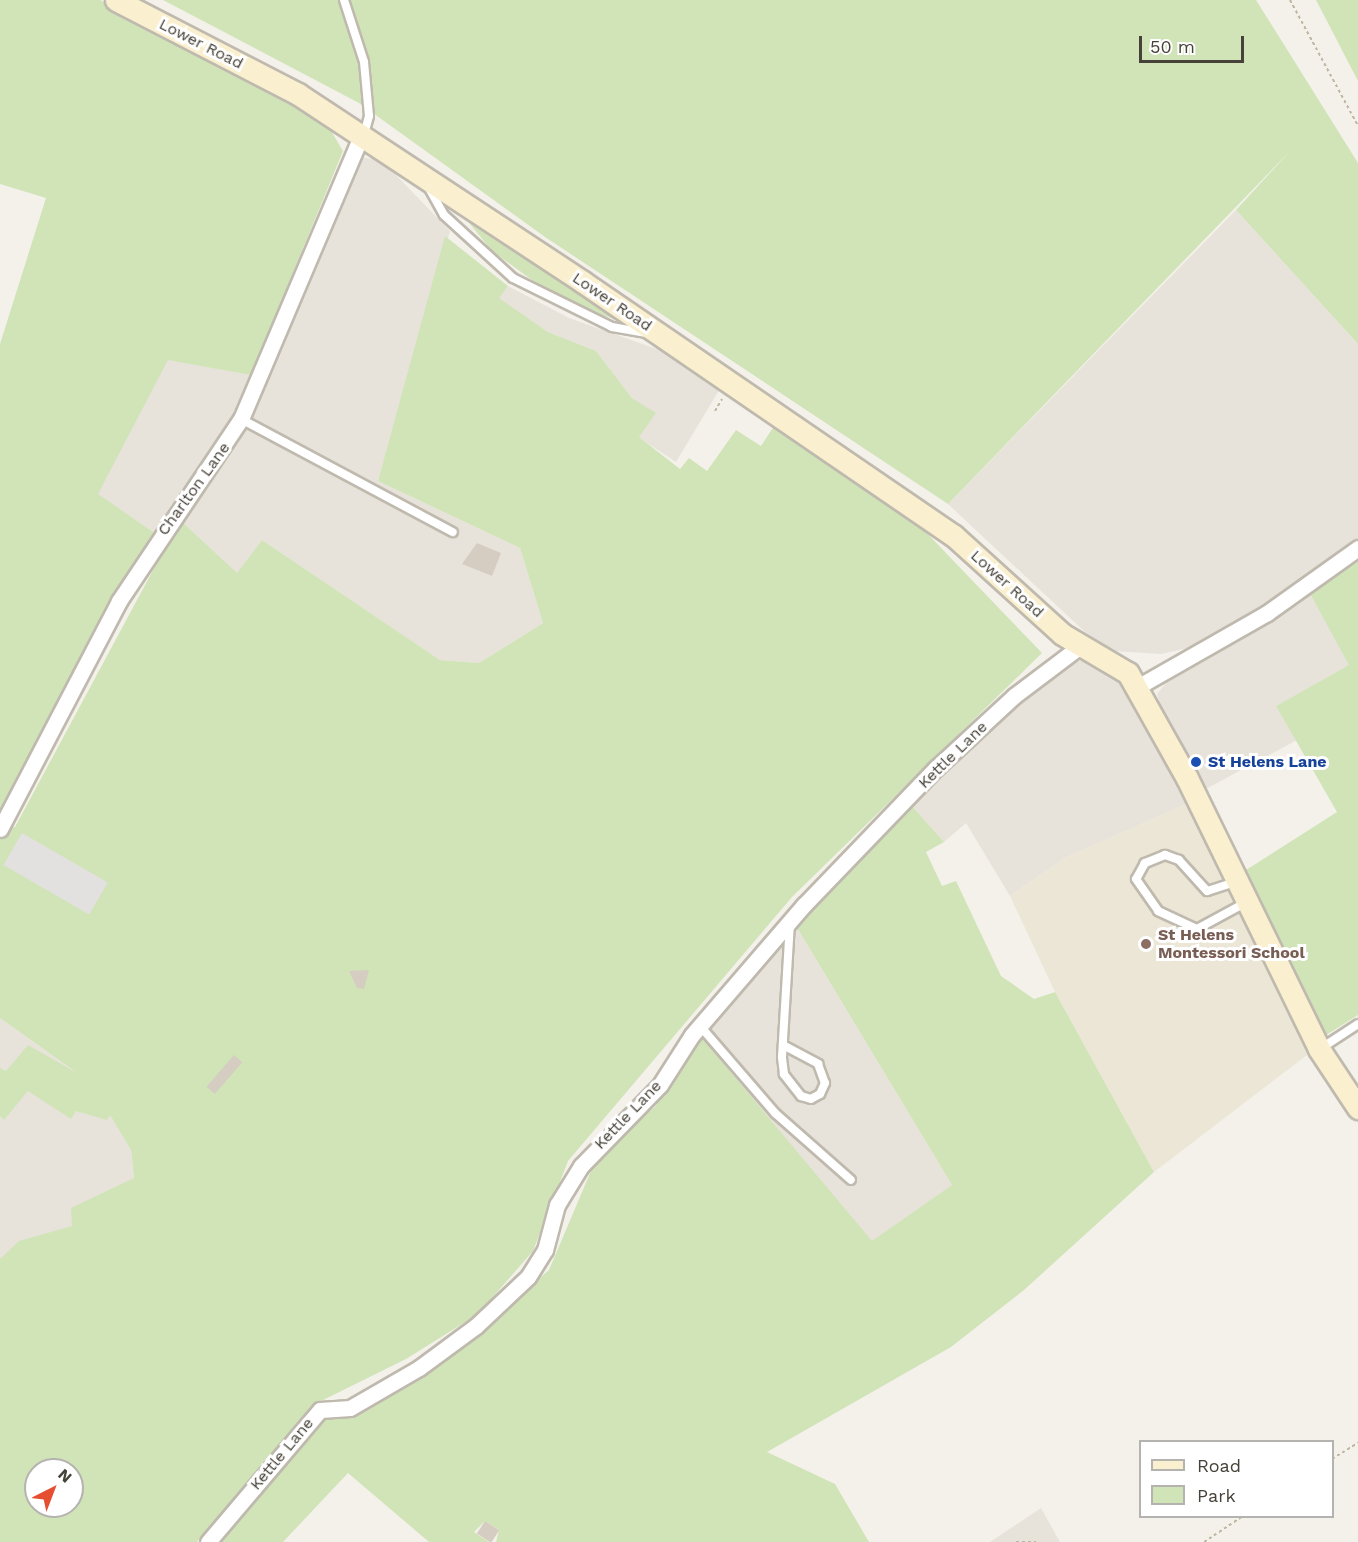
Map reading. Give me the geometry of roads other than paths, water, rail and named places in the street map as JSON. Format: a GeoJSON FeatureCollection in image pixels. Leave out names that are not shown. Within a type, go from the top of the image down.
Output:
{"type":"FeatureCollection","features":[{"type":"Feature","properties":{"kind":"main road","name":"Lower Road"},"geometry":{"type":"LineString","coordinates":[[116,0],[298,94],[423,176],[953,535],[1080,646],[1128,673],[1139,686]]}},
{"type":"Feature","properties":{"kind":"main road"},"geometry":{"type":"LineString","coordinates":[[1139,686],[1319,1049],[1358,1108]]}},
{"type":"Feature","properties":{"kind":"street","name":"Charlton Lane"},"geometry":{"type":"LineString","coordinates":[[0,829],[120,601],[241,419],[362,136]]}},
{"type":"Feature","properties":{"kind":"street"},"geometry":{"type":"LineString","coordinates":[[1139,686],[1267,613],[1358,548]]}},
{"type":"Feature","properties":{"kind":"street","name":"Kettle Lane"},"geometry":{"type":"LineString","coordinates":[[208,1542],[320,1410],[350,1407],[419,1368],[476,1326],[528,1277],[545,1250],[557,1205],[581,1166],[660,1085],[700,1026],[790,922],[935,770],[1014,696],[1080,646]]}},
{"type":"Feature","properties":{"kind":"lane"},"geometry":{"type":"LineString","coordinates":[[344,0],[364,62],[369,116],[362,136]]}},
{"type":"Feature","properties":{"kind":"lane"},"geometry":{"type":"LineString","coordinates":[[423,176],[444,215],[513,278],[612,327],[656,333]]}},
{"type":"Feature","properties":{"kind":"lane"},"geometry":{"type":"LineString","coordinates":[[241,419],[453,532]]}},
{"type":"Feature","properties":{"kind":"lane"},"geometry":{"type":"LineString","coordinates":[[1237,881],[1207,891],[1179,860],[1165,855],[1145,863],[1136,879],[1158,911],[1197,929],[1246,903]]}},
{"type":"Feature","properties":{"kind":"lane"},"geometry":{"type":"LineString","coordinates":[[783,1045],[818,1064],[825,1083],[820,1094],[811,1099],[788,1086],[783,1045],[790,922]]}},
{"type":"Feature","properties":{"kind":"lane"},"geometry":{"type":"LineString","coordinates":[[1319,1049],[1358,1024]]}},
{"type":"Feature","properties":{"kind":"lane"},"geometry":{"type":"LineString","coordinates":[[700,1026],[775,1113],[850,1180]]}},
{"type":"Feature","properties":{"kind":"place","name":"St Helens Lane"},"geometry":{"type":"Point","coordinates":[1196,762]}},
{"type":"Feature","properties":{"kind":"place","name":"St Helens Montessori School"},"geometry":{"type":"Point","coordinates":[1146,944]}}]}
